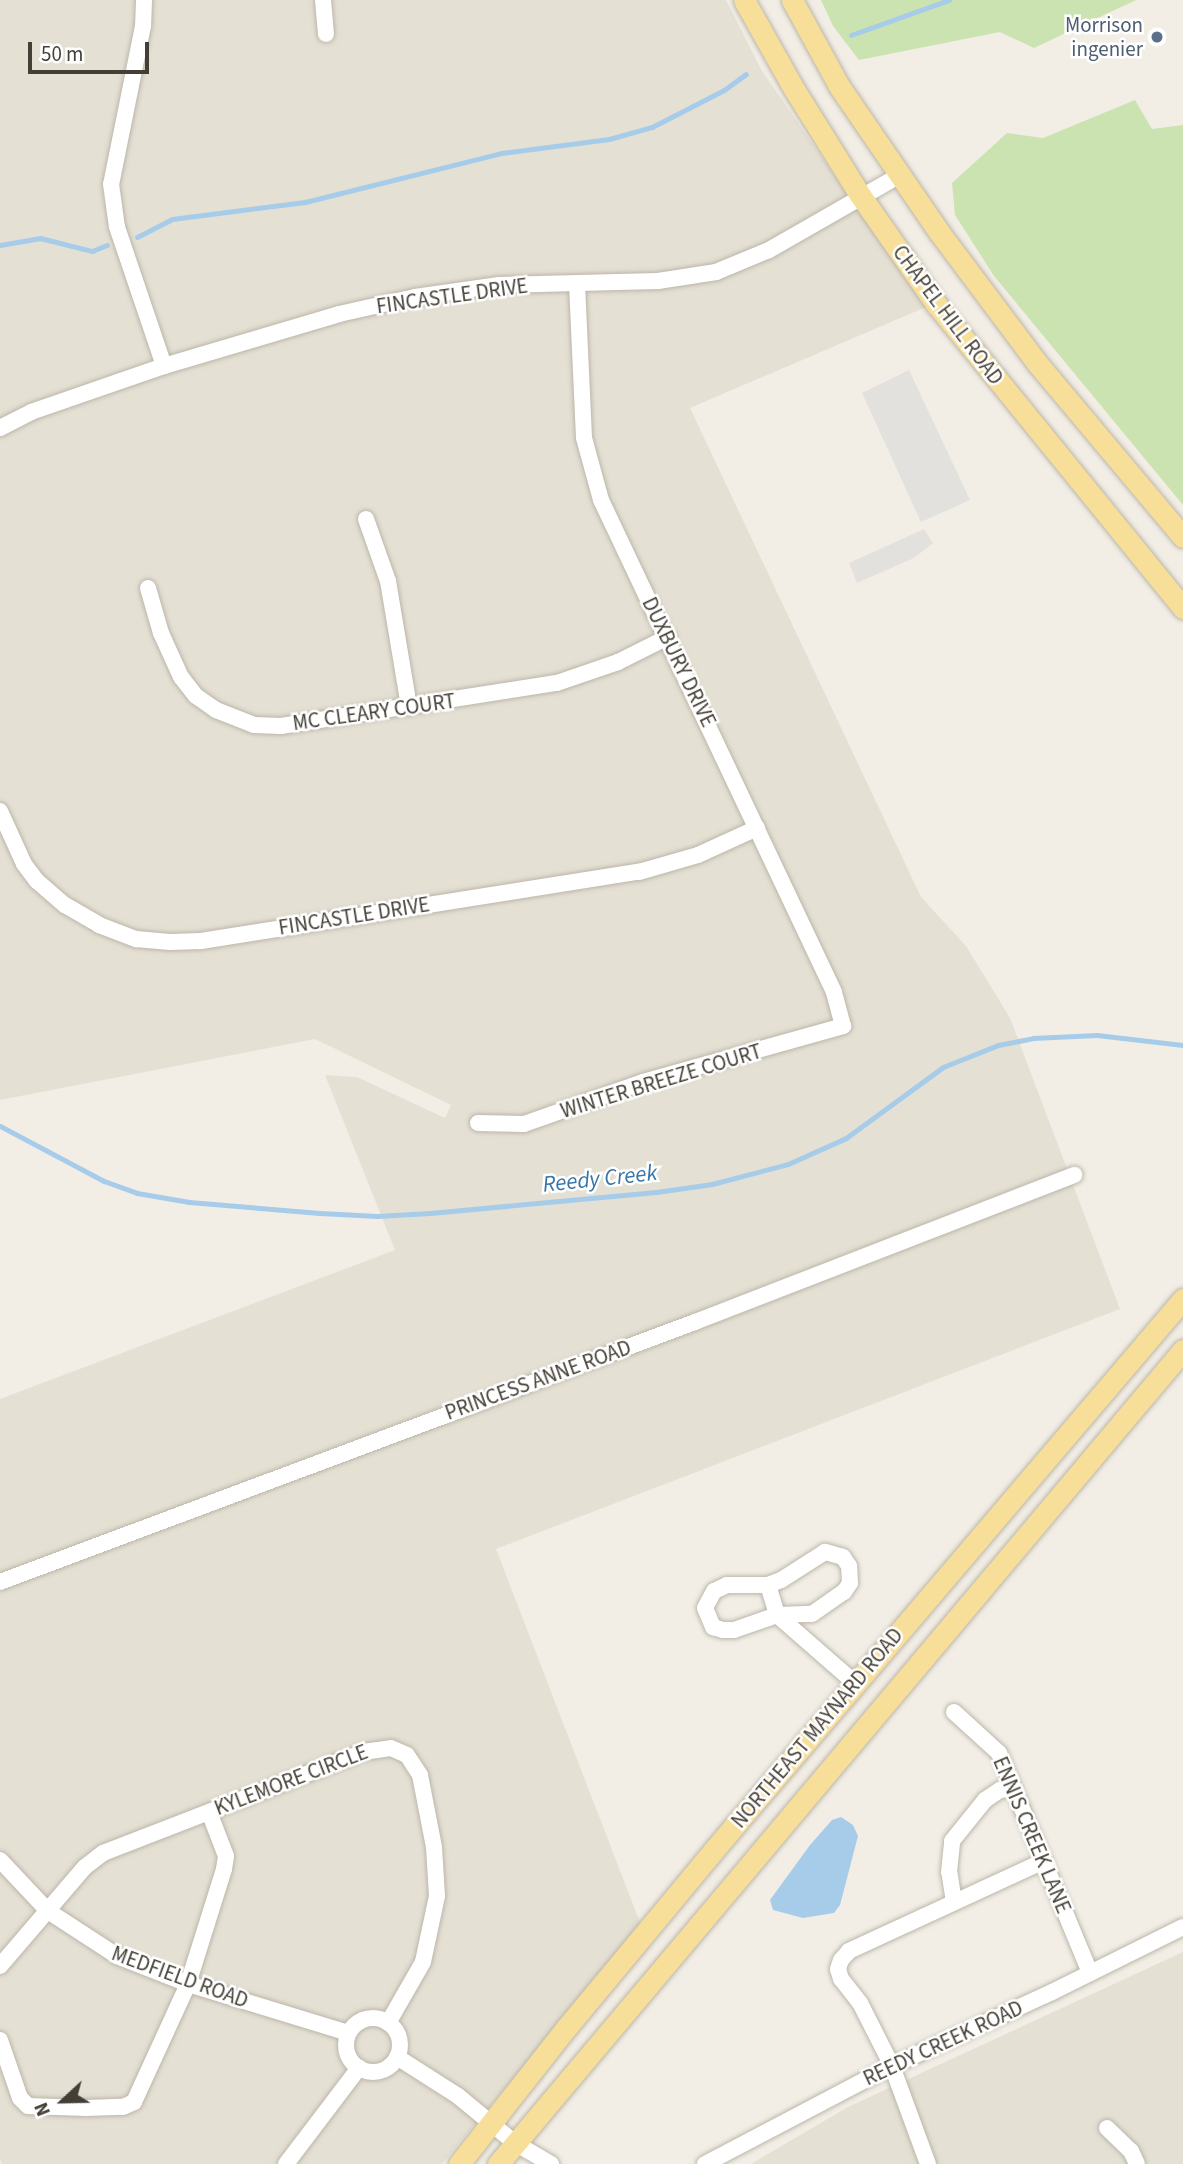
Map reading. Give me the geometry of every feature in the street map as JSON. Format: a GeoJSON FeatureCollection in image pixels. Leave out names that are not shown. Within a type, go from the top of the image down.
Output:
{"type":"FeatureCollection","features":[{"type":"Feature","properties":{"kind":"main road","name":"CHAPEL HILL ROAD"},"geometry":{"type":"LineString","coordinates":[[744,0],[794,89],[860,195],[936,304],[1183,608]]}},
{"type":"Feature","properties":{"kind":"main road","name":"CHAPEL HILL ROAD"},"geometry":{"type":"LineString","coordinates":[[792,0],[839,86],[898,176],[1037,363],[1183,537]]}},
{"type":"Feature","properties":{"kind":"main road","name":"NORTHEAST MAYNARD ROAD"},"geometry":{"type":"LineString","coordinates":[[459,2164],[490,2121],[855,1683],[1183,1299]]}},
{"type":"Feature","properties":{"kind":"main road","name":"NORTHEAST MAYNARD ROAD"},"geometry":{"type":"LineString","coordinates":[[498,2164],[1183,1350]]}},
{"type":"Feature","properties":{"kind":"street"},"geometry":{"type":"LineString","coordinates":[[144,0],[143,26],[111,184],[117,228],[164,366]]}},
{"type":"Feature","properties":{"kind":"street"},"geometry":{"type":"LineString","coordinates":[[323,0],[326,34]]}},
{"type":"Feature","properties":{"kind":"street","name":"FINCASTLE DRIVE"},"geometry":{"type":"LineString","coordinates":[[0,428],[31,412],[164,366],[339,314],[415,297],[499,285],[658,281],[716,272],[769,250],[860,195],[898,176]]}},
{"type":"Feature","properties":{"kind":"street","name":"DUXBURY DRIVE"},"geometry":{"type":"LineString","coordinates":[[577,283],[581,408],[592,474],[601,500],[834,992],[843,1026]]}},
{"type":"Feature","properties":{"kind":"street"},"geometry":{"type":"LineString","coordinates":[[366,519],[388,581],[409,707]]}},
{"type":"Feature","properties":{"kind":"street","name":"MC CLEARY COURT"},"geometry":{"type":"LineString","coordinates":[[148,588],[160,633],[181,677],[196,696],[236,720],[254,725],[281,726],[575,678],[618,662],[668,637]]}},
{"type":"Feature","properties":{"kind":"street","name":"FINCASTLE DRIVE"},"geometry":{"type":"LineString","coordinates":[[0,811],[24,864],[37,881],[65,905],[99,925],[136,939],[170,942],[201,941],[639,872],[698,855],[757,828]]}},
{"type":"Feature","properties":{"kind":"street","name":"WINTER BREEZE COURT"},"geometry":{"type":"LineString","coordinates":[[478,1123],[524,1124],[643,1082],[843,1026]]}},
{"type":"Feature","properties":{"kind":"street","name":"PRINCESS ANNE ROAD"},"geometry":{"type":"LineString","coordinates":[[0,1582],[695,1322],[1074,1175]]}},
{"type":"Feature","properties":{"kind":"street"},"geometry":{"type":"LineString","coordinates":[[825,1552],[843,1557],[849,1566],[850,1583],[844,1592],[812,1614],[777,1615],[734,1630],[713,1627],[705,1608],[714,1591],[726,1585],[768,1585],[781,1580],[825,1552]]}},
{"type":"Feature","properties":{"kind":"street"},"geometry":{"type":"LineString","coordinates":[[768,1585],[777,1615],[855,1683]]}},
{"type":"Feature","properties":{"kind":"street","name":"ENNIS CREEK LANE"},"geometry":{"type":"LineString","coordinates":[[954,1713],[999,1753],[1090,1973]]}},
{"type":"Feature","properties":{"kind":"street","name":"KYLEMORE CIRCLE"},"geometry":{"type":"LineString","coordinates":[[0,1966],[85,1867],[103,1853],[379,1748],[400,1750],[414,1762],[420,1775],[432,1838],[437,1895],[423,1962],[388,2023]]}},
{"type":"Feature","properties":{"kind":"street"},"geometry":{"type":"LineString","coordinates":[[954,1902],[949,1872],[951,1841],[985,1800],[1000,1790],[1014,1788]]}},
{"type":"Feature","properties":{"kind":"street"},"geometry":{"type":"LineString","coordinates":[[0,2040],[20,2098],[28,2106],[123,2107],[139,2095],[187,1984],[226,1856],[209,1812]]}},
{"type":"Feature","properties":{"kind":"street","name":"MEDFIELD ROAD"},"geometry":{"type":"LineString","coordinates":[[0,1860],[48,1911],[100,1947],[187,1984],[348,2033]]}},
{"type":"Feature","properties":{"kind":"street"},"geometry":{"type":"LineString","coordinates":[[928,2164],[892,2066],[860,2003],[841,1979],[838,1969],[841,1961],[849,1951],[1044,1861]]}},
{"type":"Feature","properties":{"kind":"street","name":"REEDY CREEK ROAD"},"geometry":{"type":"LineString","coordinates":[[705,2164],[892,2066],[1183,1927]]}},
{"type":"Feature","properties":{"kind":"street"},"geometry":{"type":"LineString","coordinates":[[380,2019],[388,2023],[398,2035],[397,2057],[384,2069],[367,2071],[359,2068],[353,2063],[346,2049],[348,2033],[361,2020],[380,2019]]}},
{"type":"Feature","properties":{"kind":"street"},"geometry":{"type":"LineString","coordinates":[[397,2057],[458,2096],[515,2143],[551,2164]]}},
{"type":"Feature","properties":{"kind":"street"},"geometry":{"type":"LineString","coordinates":[[286,2164],[359,2068]]}},
{"type":"Feature","properties":{"kind":"street"},"geometry":{"type":"LineString","coordinates":[[1107,2128],[1131,2151],[1137,2164]]}},
{"type":"Feature","properties":{"kind":"shaded area"},"geometry":{"type":"Polygon","coordinates":[[[0,0],[726,0],[762,71],[926,307],[690,408],[921,897],[966,946],[1010,1018],[1120,1309],[496,1549],[641,1925],[442,2164],[2,2164],[0,2159],[0,1399],[395,1250],[325,1075],[357,1077],[445,1118],[451,1105],[315,1039],[0,1100],[0,0]]]}},
{"type":"Feature","properties":{"kind":"shaded area"},"geometry":{"type":"Polygon","coordinates":[[[909,370],[970,500],[921,522],[862,393],[909,370]]]}},
{"type":"Feature","properties":{"kind":"shaded area"},"geometry":{"type":"Polygon","coordinates":[[[924,529],[933,543],[914,558],[857,583],[849,563],[924,529]]]}},
{"type":"Feature","properties":{"kind":"shaded area"},"geometry":{"type":"Polygon","coordinates":[[[1183,1952],[1183,2164],[751,2164],[848,2107],[1183,1952]]]}},
{"type":"Feature","properties":{"kind":"green space"},"geometry":{"type":"Polygon","coordinates":[[[821,0],[1136,0],[1034,48],[1000,32],[859,60],[833,26],[821,0]]]}},
{"type":"Feature","properties":{"kind":"green space"},"geometry":{"type":"Polygon","coordinates":[[[1135,100],[1152,129],[1183,125],[1183,505],[994,276],[955,215],[952,183],[1007,133],[1043,138],[1135,100]]]}},
{"type":"Feature","properties":{"kind":"water"},"geometry":{"type":"Polygon","coordinates":[[[841,1817],[853,1825],[858,1836],[840,1905],[834,1913],[803,1918],[773,1910],[770,1900],[810,1845],[832,1820],[841,1817]]]}},
{"type":"Feature","properties":{"kind":"waterway"},"geometry":{"type":"LineString","coordinates":[[851,35],[949,0]]}},
{"type":"Feature","properties":{"kind":"waterway"},"geometry":{"type":"LineString","coordinates":[[137,237],[172,219],[305,202],[501,153],[609,139],[652,127],[724,90],[746,74]]}},
{"type":"Feature","properties":{"kind":"waterway"},"geometry":{"type":"LineString","coordinates":[[0,245],[40,238],[92,251],[107,245]]}},
{"type":"Feature","properties":{"kind":"waterway","name":"Reedy Creek"},"geometry":{"type":"LineString","coordinates":[[0,1126],[104,1181],[137,1193],[189,1202],[320,1213],[377,1216],[430,1213],[656,1192],[712,1184],[788,1164],[846,1138],[943,1067],[998,1045],[1033,1038],[1097,1035],[1183,1045]]}},
{"type":"Feature","properties":{"kind":"place","name":"Morrison ingenier"},"geometry":{"type":"Point","coordinates":[1157,37]}}]}
